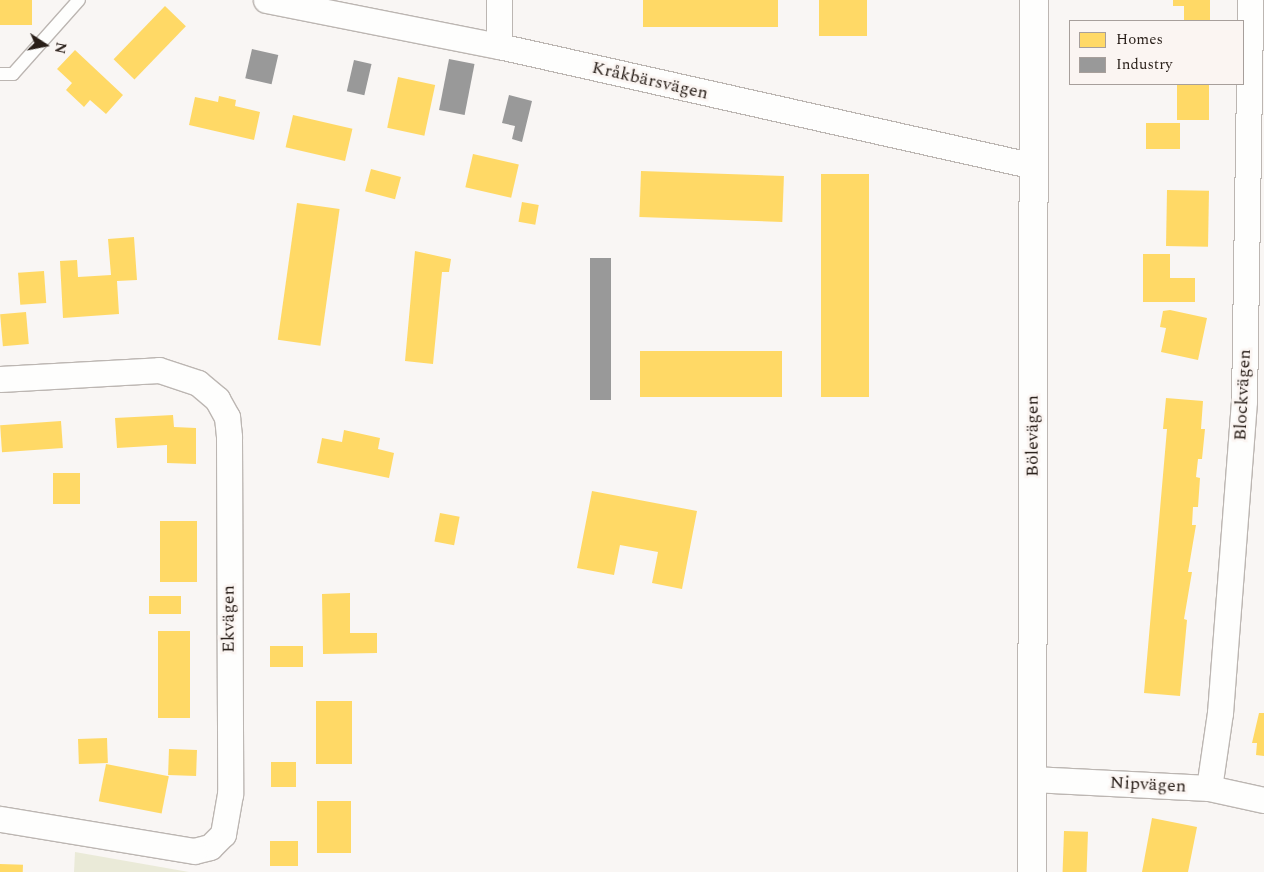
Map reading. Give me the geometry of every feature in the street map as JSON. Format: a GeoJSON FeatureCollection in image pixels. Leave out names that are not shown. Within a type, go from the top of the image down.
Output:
{"type":"FeatureCollection","features":[{"type":"Feature","properties":{"kind":"street","name":"Kråkbärsvägen"},"geometry":{"type":"LineString","coordinates":[[266,0],[499,46],[1034,166]]}},
{"type":"Feature","properties":{"kind":"street"},"geometry":{"type":"LineString","coordinates":[[499,46],[500,0]]}},
{"type":"Feature","properties":{"kind":"street","name":"Bölevägen"},"geometry":{"type":"LineString","coordinates":[[1032,872],[1034,0]]}},
{"type":"Feature","properties":{"kind":"street","name":"Blockvägen"},"geometry":{"type":"LineString","coordinates":[[1209,788],[1220,713],[1254,401],[1250,0]]}},
{"type":"Feature","properties":{"kind":"street","name":"Ekvägen"},"geometry":{"type":"LineString","coordinates":[[0,379],[158,370],[198,383],[218,399],[227,417],[229,437],[230,794],[223,834],[210,847],[194,851],[0,819]]}},
{"type":"Feature","properties":{"kind":"street","name":"Nipvägen"},"geometry":{"type":"LineString","coordinates":[[1032,779],[1209,788],[1264,800]]}},
{"type":"Feature","properties":{"kind":"lane"},"geometry":{"type":"LineString","coordinates":[[0,74],[13,74],[79,0]]}},
{"type":"Feature","properties":{"kind":"green space"},"geometry":{"type":"Polygon","coordinates":[[[75,852],[189,872],[74,872],[75,852]]]}},
{"type":"Feature","properties":{"kind":"building: Homes"},"geometry":{"type":"Polygon","coordinates":[[[0,0],[32,0],[32,25],[0,25],[0,0]]]}},
{"type":"Feature","properties":{"kind":"building: Homes"},"geometry":{"type":"Polygon","coordinates":[[[643,0],[778,0],[778,27],[643,27],[643,0]]]}},
{"type":"Feature","properties":{"kind":"building: Homes"},"geometry":{"type":"Polygon","coordinates":[[[819,0],[867,0],[867,36],[819,36],[819,0]]]}},
{"type":"Feature","properties":{"kind":"building: Homes"},"geometry":{"type":"Polygon","coordinates":[[[1173,0],[1210,0],[1210,20],[1184,20],[1184,6],[1173,6],[1173,0]]]}},
{"type":"Feature","properties":{"kind":"building: Homes"},"geometry":{"type":"Polygon","coordinates":[[[165,6],[186,26],[134,79],[114,59],[165,6]]]}},
{"type":"Feature","properties":{"kind":"building: Homes"},"geometry":{"type":"Polygon","coordinates":[[[75,50],[123,95],[106,114],[90,100],[84,107],[66,90],[72,83],[57,69],[75,50]]]}},
{"type":"Feature","properties":{"kind":"building: Homes"},"geometry":{"type":"Polygon","coordinates":[[[398,77],[435,85],[424,136],[387,128],[398,77]]]}},
{"type":"Feature","properties":{"kind":"building: Homes"},"geometry":{"type":"Polygon","coordinates":[[[1177,85],[1209,85],[1209,120],[1177,120],[1177,85]]]}},
{"type":"Feature","properties":{"kind":"building: Homes"},"geometry":{"type":"Polygon","coordinates":[[[219,96],[236,100],[235,106],[260,112],[254,140],[189,125],[195,97],[218,102],[219,96]]]}},
{"type":"Feature","properties":{"kind":"building: Homes"},"geometry":{"type":"Polygon","coordinates":[[[293,115],[352,129],[345,161],[286,147],[293,115]]]}},
{"type":"Feature","properties":{"kind":"building: Homes"},"geometry":{"type":"Polygon","coordinates":[[[1146,123],[1180,123],[1180,149],[1146,149],[1146,123]]]}},
{"type":"Feature","properties":{"kind":"building: Homes"},"geometry":{"type":"Polygon","coordinates":[[[473,154],[519,165],[511,198],[465,187],[473,154]]]}},
{"type":"Feature","properties":{"kind":"building: Homes"},"geometry":{"type":"Polygon","coordinates":[[[371,169],[401,177],[395,199],[365,191],[371,169]]]}},
{"type":"Feature","properties":{"kind":"building: Homes"},"geometry":{"type":"Polygon","coordinates":[[[641,171],[784,176],[782,222],[639,217],[641,171]]]}},
{"type":"Feature","properties":{"kind":"building: Homes"},"geometry":{"type":"Polygon","coordinates":[[[821,174],[869,174],[869,397],[821,397],[821,174]]]}},
{"type":"Feature","properties":{"kind":"building: Homes"},"geometry":{"type":"Polygon","coordinates":[[[1167,190],[1209,191],[1208,247],[1166,246],[1167,190]]]}},
{"type":"Feature","properties":{"kind":"building: Homes"},"geometry":{"type":"Polygon","coordinates":[[[522,202],[539,205],[535,225],[519,222],[522,202]]]}},
{"type":"Feature","properties":{"kind":"building: Homes"},"geometry":{"type":"Polygon","coordinates":[[[297,203],[340,209],[320,346],[278,340],[297,203]]]}},
{"type":"Feature","properties":{"kind":"building: Homes"},"geometry":{"type":"Polygon","coordinates":[[[134,237],[137,280],[117,281],[119,314],[63,318],[60,261],[77,260],[78,277],[111,275],[108,239],[134,237]]]}},
{"type":"Feature","properties":{"kind":"building: Homes"},"geometry":{"type":"Polygon","coordinates":[[[415,251],[451,259],[449,272],[442,272],[433,364],[405,361],[415,251]]]}},
{"type":"Feature","properties":{"kind":"building: Homes"},"geometry":{"type":"Polygon","coordinates":[[[1143,254],[1170,254],[1170,278],[1195,278],[1195,302],[1143,302],[1143,254]]]}},
{"type":"Feature","properties":{"kind":"building: Homes"},"geometry":{"type":"Polygon","coordinates":[[[44,271],[46,303],[20,305],[18,273],[44,271]]]}},
{"type":"Feature","properties":{"kind":"building: Homes"},"geometry":{"type":"Polygon","coordinates":[[[1170,310],[1207,318],[1198,360],[1161,352],[1166,328],[1160,327],[1163,311],[1170,310]]]}},
{"type":"Feature","properties":{"kind":"building: Homes"},"geometry":{"type":"Polygon","coordinates":[[[26,312],[29,344],[3,346],[0,314],[26,312]]]}},
{"type":"Feature","properties":{"kind":"building: Homes"},"geometry":{"type":"Polygon","coordinates":[[[640,351],[782,351],[782,397],[640,397],[640,351]]]}},
{"type":"Feature","properties":{"kind":"building: Homes"},"geometry":{"type":"Polygon","coordinates":[[[1166,398],[1203,401],[1201,429],[1205,429],[1202,459],[1198,459],[1196,477],[1200,478],[1198,507],[1193,507],[1192,525],[1196,525],[1188,572],[1192,572],[1184,619],[1187,620],[1180,696],[1144,693],[1167,429],[1163,429],[1166,398]]]}},
{"type":"Feature","properties":{"kind":"building: Homes"},"geometry":{"type":"Polygon","coordinates":[[[173,415],[174,427],[196,428],[196,464],[167,463],[167,445],[117,448],[115,418],[173,415]]]}},
{"type":"Feature","properties":{"kind":"building: Homes"},"geometry":{"type":"Polygon","coordinates":[[[61,421],[63,448],[2,452],[0,425],[61,421]]]}},
{"type":"Feature","properties":{"kind":"building: Homes"},"geometry":{"type":"Polygon","coordinates":[[[344,430],[380,438],[378,449],[394,453],[389,478],[317,463],[322,438],[342,442],[344,430]]]}},
{"type":"Feature","properties":{"kind":"building: Homes"},"geometry":{"type":"Polygon","coordinates":[[[53,473],[80,473],[80,504],[53,504],[53,473]]]}},
{"type":"Feature","properties":{"kind":"building: Homes"},"geometry":{"type":"Polygon","coordinates":[[[592,491],[697,511],[682,589],[652,583],[658,552],[620,545],[614,575],[577,568],[592,491]]]}},
{"type":"Feature","properties":{"kind":"building: Homes"},"geometry":{"type":"Polygon","coordinates":[[[440,513],[460,517],[454,545],[434,541],[440,513]]]}},
{"type":"Feature","properties":{"kind":"building: Homes"},"geometry":{"type":"Polygon","coordinates":[[[160,521],[197,521],[197,582],[160,582],[160,521]]]}},
{"type":"Feature","properties":{"kind":"building: Homes"},"geometry":{"type":"Polygon","coordinates":[[[350,593],[350,633],[377,633],[377,653],[323,654],[322,594],[350,593]]]}},
{"type":"Feature","properties":{"kind":"building: Homes"},"geometry":{"type":"Polygon","coordinates":[[[149,596],[181,596],[181,614],[149,614],[149,596]]]}},
{"type":"Feature","properties":{"kind":"building: Homes"},"geometry":{"type":"Polygon","coordinates":[[[158,631],[190,631],[190,718],[158,718],[158,631]]]}},
{"type":"Feature","properties":{"kind":"building: Homes"},"geometry":{"type":"Polygon","coordinates":[[[270,646],[303,646],[303,667],[270,667],[270,646]]]}},
{"type":"Feature","properties":{"kind":"building: Homes"},"geometry":{"type":"Polygon","coordinates":[[[316,701],[352,701],[352,764],[316,764],[316,701]]]}},
{"type":"Feature","properties":{"kind":"building: Homes"},"geometry":{"type":"Polygon","coordinates":[[[1259,713],[1264,713],[1264,756],[1256,755],[1257,743],[1252,743],[1259,713]]]}},
{"type":"Feature","properties":{"kind":"building: Homes"},"geometry":{"type":"Polygon","coordinates":[[[107,738],[108,763],[79,764],[78,739],[107,738]]]}},
{"type":"Feature","properties":{"kind":"building: Homes"},"geometry":{"type":"Polygon","coordinates":[[[169,749],[197,750],[196,776],[168,775],[169,749]]]}},
{"type":"Feature","properties":{"kind":"building: Homes"},"geometry":{"type":"Polygon","coordinates":[[[271,762],[296,762],[296,787],[271,787],[271,762]]]}},
{"type":"Feature","properties":{"kind":"building: Homes"},"geometry":{"type":"Polygon","coordinates":[[[106,764],[169,776],[162,814],[99,801],[106,764]]]}},
{"type":"Feature","properties":{"kind":"building: Homes"},"geometry":{"type":"Polygon","coordinates":[[[317,801],[351,801],[351,853],[317,853],[317,801]]]}},
{"type":"Feature","properties":{"kind":"building: Homes"},"geometry":{"type":"Polygon","coordinates":[[[1152,818],[1197,827],[1188,872],[1142,872],[1152,818]]]}},
{"type":"Feature","properties":{"kind":"building: Homes"},"geometry":{"type":"Polygon","coordinates":[[[1064,831],[1088,832],[1087,872],[1063,872],[1064,831]]]}},
{"type":"Feature","properties":{"kind":"building: Homes"},"geometry":{"type":"Polygon","coordinates":[[[270,841],[298,841],[298,866],[270,866],[270,841]]]}},
{"type":"Feature","properties":{"kind":"building: Homes"},"geometry":{"type":"Polygon","coordinates":[[[0,864],[23,865],[23,872],[0,872],[0,864]]]}},
{"type":"Feature","properties":{"kind":"building: Industry"},"geometry":{"type":"Polygon","coordinates":[[[252,49],[278,55],[272,84],[245,78],[252,49]]]}},
{"type":"Feature","properties":{"kind":"building: Industry"},"geometry":{"type":"Polygon","coordinates":[[[449,59],[475,64],[465,115],[439,110],[449,59]]]}},
{"type":"Feature","properties":{"kind":"building: Industry"},"geometry":{"type":"Polygon","coordinates":[[[354,60],[372,64],[364,95],[347,91],[354,60]]]}},
{"type":"Feature","properties":{"kind":"building: Industry"},"geometry":{"type":"Polygon","coordinates":[[[509,95],[532,101],[522,142],[512,139],[515,126],[502,123],[509,95]]]}},
{"type":"Feature","properties":{"kind":"building: Industry"},"geometry":{"type":"Polygon","coordinates":[[[590,258],[611,258],[611,400],[590,400],[590,258]]]}}]}
